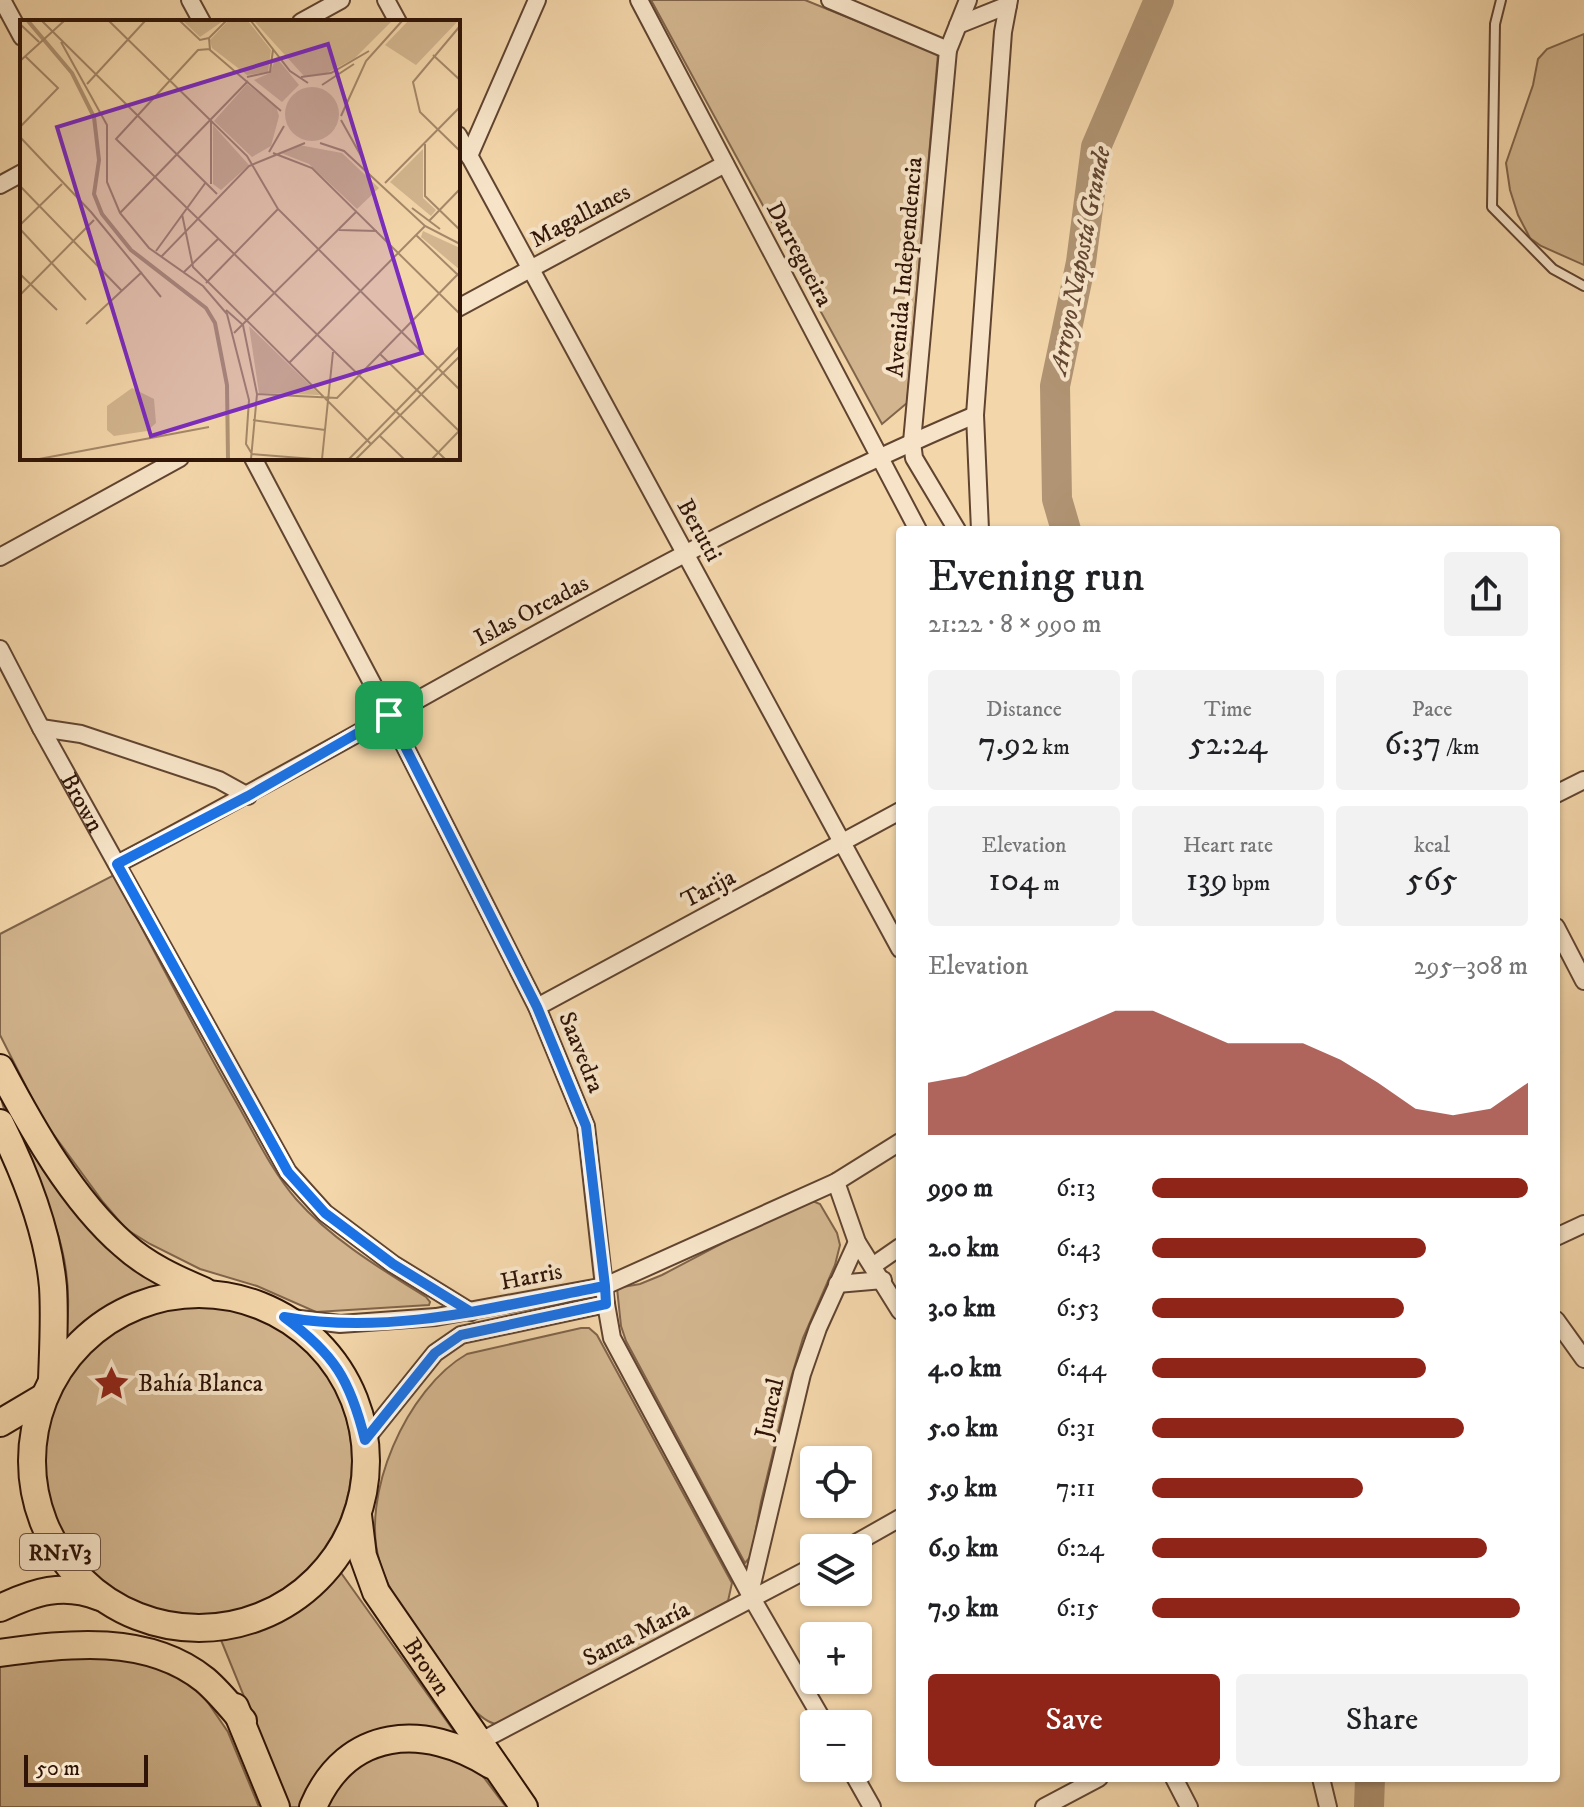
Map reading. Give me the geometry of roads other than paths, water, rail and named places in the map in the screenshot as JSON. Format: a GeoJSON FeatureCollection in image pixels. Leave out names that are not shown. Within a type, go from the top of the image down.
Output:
{"type":"FeatureCollection","features":[{"type":"Feature","properties":{"kind":"main road","name":"RN1V3"},"geometry":{"type":"LineString","coordinates":[[0,1068],[35,1131],[105,1226],[124,1246],[150,1264],[211,1294]]}},
{"type":"Feature","properties":{"kind":"main road","name":"RN1V3"},"geometry":{"type":"LineString","coordinates":[[0,1123],[32,1198],[47,1254],[54,1312],[48,1389],[34,1434],[32,1472],[39,1509],[54,1544],[77,1575],[106,1599],[140,1617],[177,1626],[216,1627],[253,1619],[287,1603],[318,1579],[341,1549],[358,1515],[366,1478],[365,1440],[356,1403],[339,1369],[314,1339],[284,1317],[249,1301],[211,1294],[173,1296],[136,1306],[102,1324],[74,1349],[48,1389]]}},
{"type":"Feature","properties":{"kind":"main road"},"geometry":{"type":"LineString","coordinates":[[0,1423],[48,1389]]}},
{"type":"Feature","properties":{"kind":"main road","name":"Brown"},"geometry":{"type":"LineString","coordinates":[[358,1515],[363,1556],[376,1592],[524,1807]]}},
{"type":"Feature","properties":{"kind":"main road"},"geometry":{"type":"LineString","coordinates":[[0,1608],[36,1593],[61,1588],[88,1592],[106,1599]]}},
{"type":"Feature","properties":{"kind":"main road"},"geometry":{"type":"LineString","coordinates":[[140,1617],[183,1641],[221,1683],[243,1721],[276,1807]]}},
{"type":"Feature","properties":{"kind":"main road"},"geometry":{"type":"LineString","coordinates":[[0,1653],[87,1645],[132,1647],[154,1652],[206,1681],[243,1721]]}},
{"type":"Feature","properties":{"kind":"main road"},"geometry":{"type":"LineString","coordinates":[[313,1807],[329,1776],[342,1764],[370,1746],[403,1737],[429,1739],[459,1748],[498,1769]]}},
{"type":"Feature","properties":{"kind":"street"},"geometry":{"type":"LineString","coordinates":[[2,0],[20,33]]}},
{"type":"Feature","properties":{"kind":"street"},"geometry":{"type":"LineString","coordinates":[[190,0],[201,20]]}},
{"type":"Feature","properties":{"kind":"street"},"geometry":{"type":"LineString","coordinates":[[305,20],[341,0]]}},
{"type":"Feature","properties":{"kind":"street"},"geometry":{"type":"LineString","coordinates":[[386,0],[397,20]]}},
{"type":"Feature","properties":{"kind":"street"},"geometry":{"type":"LineString","coordinates":[[469,156],[537,0]]}},
{"type":"Feature","properties":{"kind":"street","name":"Darregueira"},"geometry":{"type":"LineString","coordinates":[[639,0],[916,526]]}},
{"type":"Feature","properties":{"kind":"street"},"geometry":{"type":"LineString","coordinates":[[830,0],[948,50]]}},
{"type":"Feature","properties":{"kind":"street","name":"Avenida Independencia"},"geometry":{"type":"LineString","coordinates":[[955,526],[914,458],[912,442],[948,50],[968,0]]}},
{"type":"Feature","properties":{"kind":"street"},"geometry":{"type":"LineString","coordinates":[[958,25],[1008,3]]}},
{"type":"Feature","properties":{"kind":"street"},"geometry":{"type":"LineString","coordinates":[[980,526],[975,415],[1003,32],[1008,3]]}},
{"type":"Feature","properties":{"kind":"street","name":"Berutti"},"geometry":{"type":"LineString","coordinates":[[460,139],[896,941]]}},
{"type":"Feature","properties":{"kind":"street","name":"Magallanes"},"geometry":{"type":"LineString","coordinates":[[460,307],[725,164]]}},
{"type":"Feature","properties":{"kind":"street"},"geometry":{"type":"LineString","coordinates":[[0,185],[20,174]]}},
{"type":"Feature","properties":{"kind":"street","name":"Islas Orcadas"},"geometry":{"type":"LineString","coordinates":[[117,864],[248,796],[389,715],[686,554],[912,442],[975,415]]}},
{"type":"Feature","properties":{"kind":"street"},"geometry":{"type":"LineString","coordinates":[[0,557],[176,460]]}},
{"type":"Feature","properties":{"kind":"street","name":"Saavedra"},"geometry":{"type":"LineString","coordinates":[[254,460],[389,715],[537,1007],[586,1126],[612,1338],[817,1710]]}},
{"type":"Feature","properties":{"kind":"street","name":"Brown"},"geometry":{"type":"LineString","coordinates":[[0,649],[288,1172],[325,1213],[393,1264],[471,1312]]}},
{"type":"Feature","properties":{"kind":"street"},"geometry":{"type":"LineString","coordinates":[[41,728],[95,739],[219,780],[248,796]]}},
{"type":"Feature","properties":{"kind":"street"},"geometry":{"type":"LineString","coordinates":[[1560,792],[1584,780]]}},
{"type":"Feature","properties":{"kind":"street","name":"Tarija"},"geometry":{"type":"LineString","coordinates":[[537,1007],[896,813]]}},
{"type":"Feature","properties":{"kind":"street"},"geometry":{"type":"LineString","coordinates":[[1560,935],[1584,981]]}},
{"type":"Feature","properties":{"kind":"street","name":"Harris"},"geometry":{"type":"LineString","coordinates":[[284,1317],[340,1324],[400,1321],[471,1312],[605,1286],[836,1182],[896,1144]]}},
{"type":"Feature","properties":{"kind":"street"},"geometry":{"type":"LineString","coordinates":[[836,1182],[857,1242],[896,1304]]}},
{"type":"Feature","properties":{"kind":"street"},"geometry":{"type":"LineString","coordinates":[[1560,1235],[1584,1224]]}},
{"type":"Feature","properties":{"kind":"street","name":"Juncal"},"geometry":{"type":"LineString","coordinates":[[752,1596],[802,1374],[857,1242]]}},
{"type":"Feature","properties":{"kind":"street"},"geometry":{"type":"LineString","coordinates":[[837,1284],[878,1273],[896,1252]]}},
{"type":"Feature","properties":{"kind":"street","name":"Harris"},"geometry":{"type":"LineString","coordinates":[[365,1440],[435,1353],[461,1335],[606,1304]]}},
{"type":"Feature","properties":{"kind":"street"},"geometry":{"type":"LineString","coordinates":[[1560,1326],[1584,1359]]}},
{"type":"Feature","properties":{"kind":"street"},"geometry":{"type":"LineString","coordinates":[[872,1534],[896,1520]]}},
{"type":"Feature","properties":{"kind":"street","name":"Santa María"},"geometry":{"type":"LineString","coordinates":[[479,1742],[800,1573]]}},
{"type":"Feature","properties":{"kind":"street"},"geometry":{"type":"LineString","coordinates":[[858,1782],[872,1807]]}},
{"type":"Feature","properties":{"kind":"street"},"geometry":{"type":"LineString","coordinates":[[1044,1807],[1091,1782]]}},
{"type":"Feature","properties":{"kind":"street"},"geometry":{"type":"LineString","coordinates":[[1176,1782],[1189,1807]]}},
{"type":"Feature","properties":{"kind":"street"},"geometry":{"type":"LineString","coordinates":[[1322,1782],[1328,1807]]}},
{"type":"Feature","properties":{"kind":"lane"},"geometry":{"type":"LineString","coordinates":[[1501,0],[1495,24],[1492,207],[1553,269],[1584,286]]}},
{"type":"Feature","properties":{"kind":"waterway","name":"Arroyo Napostá Grande"},"geometry":{"type":"LineString","coordinates":[[1065,526],[1057,499],[1055,386],[1081,262],[1096,147],[1159,0]]}},
{"type":"Feature","properties":{"kind":"waterway","name":"Arroyo Napostá Grande"},"geometry":{"type":"LineString","coordinates":[[1369,1807],[1370,1782]]}},
{"type":"Feature","properties":{"kind":"place","name":"Bahía Blanca"},"geometry":{"type":"Point","coordinates":[112,1383]}}]}
